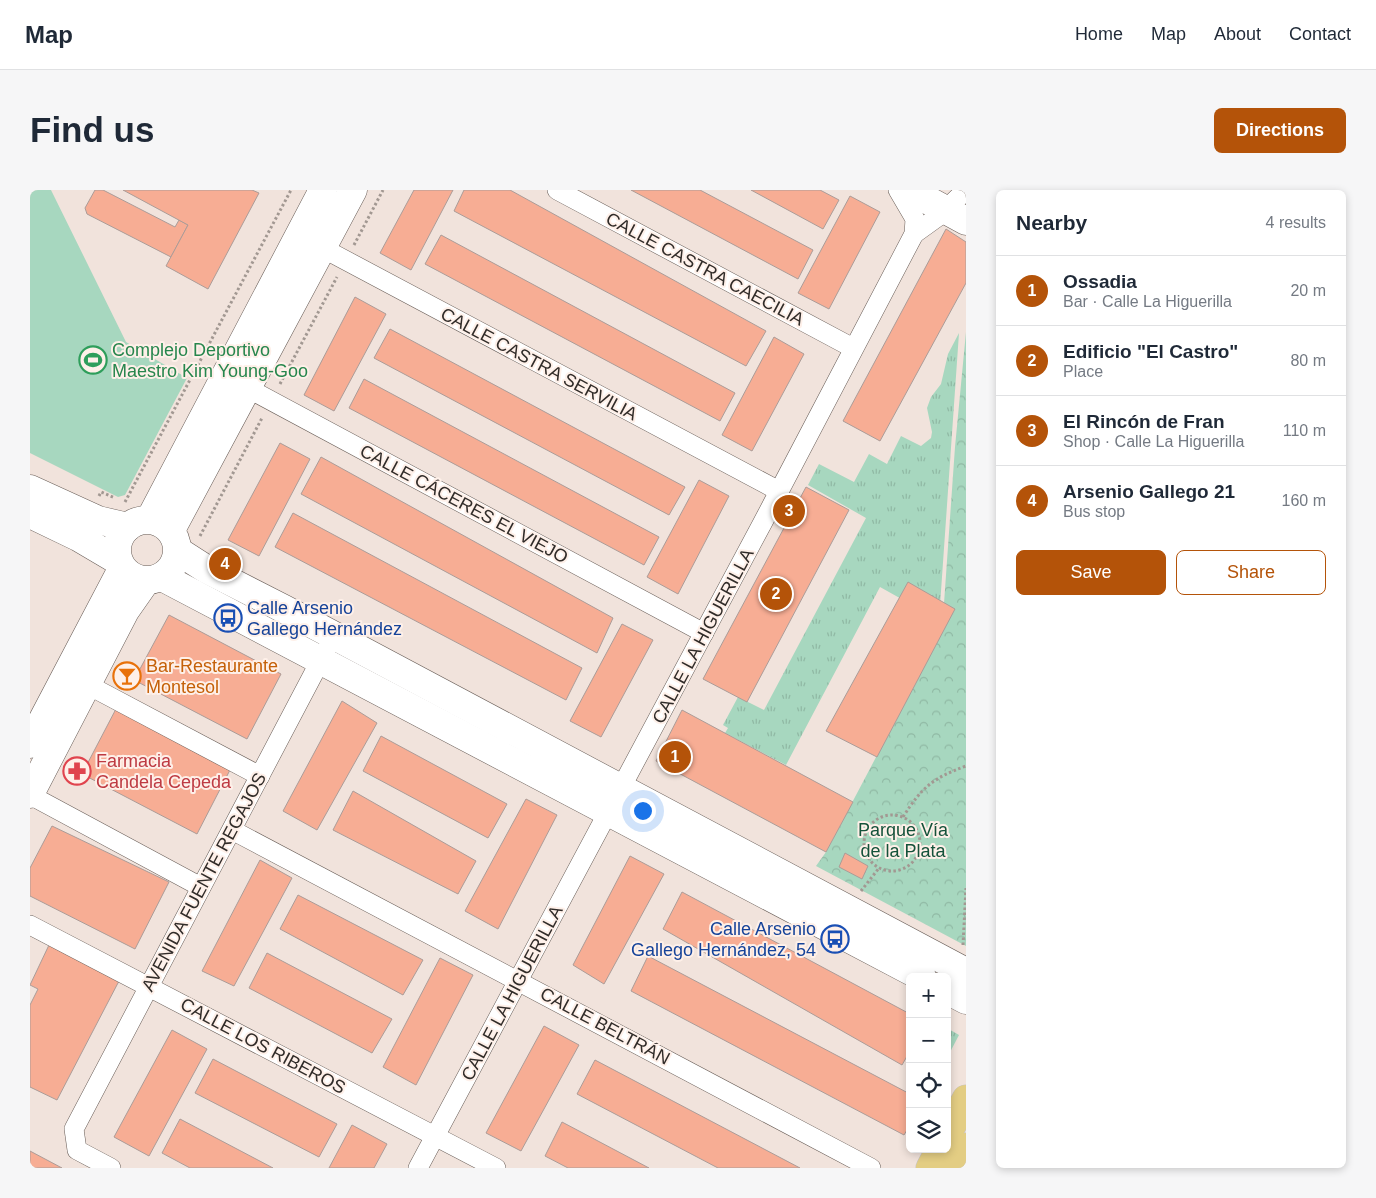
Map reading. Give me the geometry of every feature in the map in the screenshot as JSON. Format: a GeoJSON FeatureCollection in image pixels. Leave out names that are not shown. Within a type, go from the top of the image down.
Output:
{"type":"FeatureCollection","features":[{"type":"Feature","properties":{"kind":"main road"},"geometry":{"type":"LineString","coordinates":[[310,242],[323,190]]}},
{"type":"Feature","properties":{"kind":"main road"},"geometry":{"type":"LineString","coordinates":[[30,795],[125,611],[154,579],[174,566],[165,534],[236,382],[310,242],[352,190]]}},
{"type":"Feature","properties":{"kind":"main road"},"geometry":{"type":"LineString","coordinates":[[30,489],[90,517],[165,534],[206,569],[334,635],[915,973]]}},
{"type":"Feature","properties":{"kind":"main road"},"geometry":{"type":"LineString","coordinates":[[30,514],[78,537],[119,564],[131,576],[154,579],[615,800],[954,975],[966,1000]]}},
{"type":"Feature","properties":{"kind":"main road"},"geometry":{"type":"LineString","coordinates":[[30,744],[119,564],[118,542],[165,534]]}},
{"type":"Feature","properties":{"kind":"main road"},"geometry":{"type":"LineString","coordinates":[[951,1128],[966,1100]]}},
{"type":"Feature","properties":{"kind":"main road"},"geometry":{"type":"LineString","coordinates":[[955,1168],[966,1146]]}},
{"type":"Feature","properties":{"kind":"main road"},"geometry":{"type":"LineString","coordinates":[[930,1168],[938,1153]]}},
{"type":"Feature","properties":{"kind":"street","name":"CALLE CASTRA CAECILIA"},"geometry":{"type":"LineString","coordinates":[[557,190],[853,348]]}},
{"type":"Feature","properties":{"kind":"street","name":"CALLE LA HIGUERILLA"},"geometry":{"type":"LineString","coordinates":[[418,1168],[779,492],[853,348],[941,207],[898,190]]}},
{"type":"Feature","properties":{"kind":"street","name":"CALLE CASTRA SERVILIA"},"geometry":{"type":"LineString","coordinates":[[310,242],[779,492]]}},
{"type":"Feature","properties":{"kind":"street","name":"CALLE CÁCERES EL VIEJO"},"geometry":{"type":"LineString","coordinates":[[236,382],[704,633]]}},
{"type":"Feature","properties":{"kind":"street","name":"AVENIDA FUENTE REGAJOS"},"geometry":{"type":"LineString","coordinates":[[111,1168],[77,1150],[74,1129],[334,635]]}},
{"type":"Feature","properties":{"kind":"street"},"geometry":{"type":"LineString","coordinates":[[88,685],[260,776]]}},
{"type":"Feature","properties":{"kind":"street"},"geometry":{"type":"LineString","coordinates":[[30,795],[201,887]]}},
{"type":"Feature","properties":{"kind":"street","name":"CALLE BELTRÁN"},"geometry":{"type":"LineString","coordinates":[[232,830],[519,980],[871,1168]]}},
{"type":"Feature","properties":{"kind":"street","name":"CALLE LOS RIBEROS"},"geometry":{"type":"LineString","coordinates":[[30,925],[496,1168]]}},
{"type":"Feature","properties":{"kind":"path"},"geometry":{"type":"LineString","coordinates":[[90,517],[101,492],[127,502],[291,190]]}},
{"type":"Feature","properties":{"kind":"path"},"geometry":{"type":"LineString","coordinates":[[165,534],[200,535],[383,190]]}},
{"type":"Feature","properties":{"kind":"path"},"geometry":{"type":"LineString","coordinates":[[903,817],[916,796],[939,776],[966,766]]}},
{"type":"Feature","properties":{"kind":"path"},"geometry":{"type":"LineString","coordinates":[[889,814],[903,817],[913,824],[919,835],[920,845],[914,859],[906,867],[891,871],[879,868],[871,861],[864,850],[864,840],[868,828],[875,820],[889,814]]}},
{"type":"Feature","properties":{"kind":"path"},"geometry":{"type":"LineString","coordinates":[[954,975],[963,944],[966,888]]}},
{"type":"Feature","properties":{"kind":"green space","name":"Complejo Deportivo Maestro Kim Young-Goo"},"geometry":{"type":"Polygon","coordinates":[[[30,190],[51,190],[126,342],[187,378],[125,495],[118,497],[30,453],[30,190]]]}},
{"type":"Feature","properties":{"kind":"green space","name":"Parque Vía de la Plata"},"geometry":{"type":"Polygon","coordinates":[[[966,332],[966,946],[816,866],[826,852],[942,632],[955,447],[966,332]]]}},
{"type":"Feature","properties":{"kind":"green space"},"geometry":{"type":"Polygon","coordinates":[[[959,333],[939,620],[880,587],[786,765],[725,733],[728,728],[723,725],[738,697],[764,710],[866,518],[808,485],[819,464],[854,482],[869,454],[887,464],[901,436],[921,446],[931,438],[932,432],[927,408],[931,397],[941,384],[948,354],[959,333]]]}},
{"type":"Feature","properties":{"kind":"green space"},"geometry":{"type":"Polygon","coordinates":[[[951,1030],[959,1035],[951,1050],[951,1030]]]}},
{"type":"Feature","properties":{"kind":"building"},"geometry":{"type":"Polygon","coordinates":[[[95,190],[103,190],[175,227],[179,220],[188,225],[171,257],[87,214],[85,208],[95,190]]]}},
{"type":"Feature","properties":{"kind":"building"},"geometry":{"type":"Polygon","coordinates":[[[123,190],[252,190],[259,193],[208,289],[166,266],[188,225],[123,190]]]}},
{"type":"Feature","properties":{"kind":"building"},"geometry":{"type":"Polygon","coordinates":[[[414,190],[453,190],[411,270],[380,253],[414,190]]]}},
{"type":"Feature","properties":{"kind":"building"},"geometry":{"type":"Polygon","coordinates":[[[464,190],[510,190],[766,331],[746,366],[454,211],[464,190]]]}},
{"type":"Feature","properties":{"kind":"building"},"geometry":{"type":"Polygon","coordinates":[[[631,190],[700,190],[813,250],[798,279],[631,190]]]}},
{"type":"Feature","properties":{"kind":"building"},"geometry":{"type":"Polygon","coordinates":[[[751,190],[820,190],[839,200],[823,229],[751,190]]]}},
{"type":"Feature","properties":{"kind":"building"},"geometry":{"type":"Polygon","coordinates":[[[850,196],[880,212],[829,309],[798,293],[850,196]]]}},
{"type":"Feature","properties":{"kind":"building"},"geometry":{"type":"Polygon","coordinates":[[[946,229],[966,242],[966,283],[880,441],[843,421],[946,229]]]}},
{"type":"Feature","properties":{"kind":"building"},"geometry":{"type":"Polygon","coordinates":[[[441,235],[735,393],[720,421],[425,264],[441,235]]]}},
{"type":"Feature","properties":{"kind":"building"},"geometry":{"type":"Polygon","coordinates":[[[355,297],[386,314],[334,411],[304,395],[355,297]]]}},
{"type":"Feature","properties":{"kind":"building"},"geometry":{"type":"Polygon","coordinates":[[[390,329],[685,487],[669,515],[374,358],[390,329]]]}},
{"type":"Feature","properties":{"kind":"building"},"geometry":{"type":"Polygon","coordinates":[[[774,337],[804,354],[752,451],[722,435],[774,337]]]}},
{"type":"Feature","properties":{"kind":"building"},"geometry":{"type":"Polygon","coordinates":[[[364,379],[659,537],[644,565],[349,408],[364,379]]]}},
{"type":"Feature","properties":{"kind":"building"},"geometry":{"type":"Polygon","coordinates":[[[280,443],[310,459],[259,556],[228,540],[280,443]]]}},
{"type":"Feature","properties":{"kind":"building"},"geometry":{"type":"Polygon","coordinates":[[[321,457],[613,618],[597,653],[301,494],[321,457]]]}},
{"type":"Feature","properties":{"kind":"building"},"geometry":{"type":"Polygon","coordinates":[[[699,480],[729,496],[678,594],[647,577],[699,480]]]}},
{"type":"Feature","properties":{"kind":"building"},"geometry":{"type":"Polygon","coordinates":[[[806,487],[849,510],[747,702],[703,679],[806,487]]]}},
{"type":"Feature","properties":{"kind":"building"},"geometry":{"type":"Polygon","coordinates":[[[293,513],[582,668],[566,700],[275,547],[293,513]]]}},
{"type":"Feature","properties":{"kind":"building"},"geometry":{"type":"Polygon","coordinates":[[[908,582],[955,609],[877,757],[826,731],[908,582]]]}},
{"type":"Feature","properties":{"kind":"building"},"geometry":{"type":"Polygon","coordinates":[[[169,615],[281,674],[247,739],[134,680],[169,615]]]}},
{"type":"Feature","properties":{"kind":"building"},"geometry":{"type":"Polygon","coordinates":[[[622,624],[653,640],[601,737],[570,721],[622,624]]]}},
{"type":"Feature","properties":{"kind":"building"},"geometry":{"type":"Polygon","coordinates":[[[342,701],[377,723],[317,830],[283,811],[342,701]]]}},
{"type":"Feature","properties":{"kind":"building"},"geometry":{"type":"Polygon","coordinates":[[[117,707],[231,768],[197,834],[82,774],[117,707]]]}},
{"type":"Feature","properties":{"kind":"building"},"geometry":{"type":"Polygon","coordinates":[[[682,710],[853,802],[826,852],[656,761],[682,710]]]}},
{"type":"Feature","properties":{"kind":"building"},"geometry":{"type":"Polygon","coordinates":[[[381,736],[507,804],[488,838],[363,771],[381,736]]]}},
{"type":"Feature","properties":{"kind":"building"},"geometry":{"type":"Polygon","coordinates":[[[353,791],[476,861],[458,894],[333,830],[353,791]]]}},
{"type":"Feature","properties":{"kind":"building"},"geometry":{"type":"Polygon","coordinates":[[[526,799],[557,815],[498,929],[465,911],[526,799]]]}},
{"type":"Feature","properties":{"kind":"building"},"geometry":{"type":"Polygon","coordinates":[[[52,826],[169,882],[135,949],[30,896],[30,868],[52,826]]]}},
{"type":"Feature","properties":{"kind":"building"},"geometry":{"type":"Polygon","coordinates":[[[845,853],[868,866],[862,879],[839,867],[845,853]]]}},
{"type":"Feature","properties":{"kind":"building"},"geometry":{"type":"Polygon","coordinates":[[[630,856],[664,874],[604,984],[573,965],[630,856]]]}},
{"type":"Feature","properties":{"kind":"building"},"geometry":{"type":"Polygon","coordinates":[[[260,860],[292,878],[234,986],[202,971],[260,860]]]}},
{"type":"Feature","properties":{"kind":"building"},"geometry":{"type":"Polygon","coordinates":[[[682,892],[906,1012],[906,1058],[902,1065],[663,929],[682,892]]]}},
{"type":"Feature","properties":{"kind":"building"},"geometry":{"type":"Polygon","coordinates":[[[298,895],[423,960],[403,995],[280,929],[298,895]]]}},
{"type":"Feature","properties":{"kind":"building"},"geometry":{"type":"Polygon","coordinates":[[[49,945],[119,981],[57,1100],[30,1087],[30,1005],[38,989],[30,985],[49,945]]]}},
{"type":"Feature","properties":{"kind":"building"},"geometry":{"type":"Polygon","coordinates":[[[267,953],[392,1019],[372,1053],[249,988],[267,953]]]}},
{"type":"Feature","properties":{"kind":"building"},"geometry":{"type":"Polygon","coordinates":[[[648,956],[906,1092],[906,1132],[904,1135],[631,991],[648,956]]]}},
{"type":"Feature","properties":{"kind":"building"},"geometry":{"type":"Polygon","coordinates":[[[440,958],[473,975],[416,1085],[383,1067],[440,958]]]}},
{"type":"Feature","properties":{"kind":"building"},"geometry":{"type":"Polygon","coordinates":[[[544,1026],[579,1045],[521,1151],[486,1133],[544,1026]]]}},
{"type":"Feature","properties":{"kind":"building"},"geometry":{"type":"Polygon","coordinates":[[[172,1030],[207,1049],[149,1156],[114,1137],[172,1030]]]}},
{"type":"Feature","properties":{"kind":"building"},"geometry":{"type":"Polygon","coordinates":[[[213,1059],[337,1124],[319,1157],[195,1093],[213,1059]]]}},
{"type":"Feature","properties":{"kind":"building"},"geometry":{"type":"Polygon","coordinates":[[[595,1060],[800,1168],[718,1168],[577,1094],[595,1060]]]}},
{"type":"Feature","properties":{"kind":"building"},"geometry":{"type":"Polygon","coordinates":[[[180,1119],[273,1168],[190,1168],[162,1153],[180,1119]]]}},
{"type":"Feature","properties":{"kind":"building"},"geometry":{"type":"Polygon","coordinates":[[[562,1122],[649,1168],[568,1168],[545,1156],[562,1122]]]}},
{"type":"Feature","properties":{"kind":"building"},"geometry":{"type":"Polygon","coordinates":[[[352,1125],[387,1144],[374,1168],[329,1168],[352,1125]]]}},
{"type":"Feature","properties":{"kind":"building"},"geometry":{"type":"Polygon","coordinates":[[[30,1151],[62,1168],[30,1168],[30,1151]]]}},
{"type":"Feature","properties":{"kind":"place","name":"Complejo Deportivo Maestro Kim Young-Goo"},"geometry":{"type":"Point","coordinates":[93,360]}},
{"type":"Feature","properties":{"kind":"place","name":"El Rincón de Fran"},"geometry":{"type":"Point","coordinates":[789,511]}},
{"type":"Feature","properties":{"kind":"place","name":"Arsenio Gallego 21"},"geometry":{"type":"Point","coordinates":[225,564]}},
{"type":"Feature","properties":{"kind":"place","name":"Edificio \"El Castro\""},"geometry":{"type":"Point","coordinates":[776,594]}},
{"type":"Feature","properties":{"kind":"place","name":"Calle Arsenio Gallego Hernández"},"geometry":{"type":"Point","coordinates":[228,618]}},
{"type":"Feature","properties":{"kind":"place","name":"Bar-Restaurante Montesol"},"geometry":{"type":"Point","coordinates":[127,676]}},
{"type":"Feature","properties":{"kind":"place","name":"Ossadia"},"geometry":{"type":"Point","coordinates":[675,757]}},
{"type":"Feature","properties":{"kind":"place","name":"Farmacia Candela Cepeda"},"geometry":{"type":"Point","coordinates":[77,771]}},
{"type":"Feature","properties":{"kind":"place","name":"Calle Arsenio Gallego Hernández, 54"},"geometry":{"type":"Point","coordinates":[835,939]}}]}
